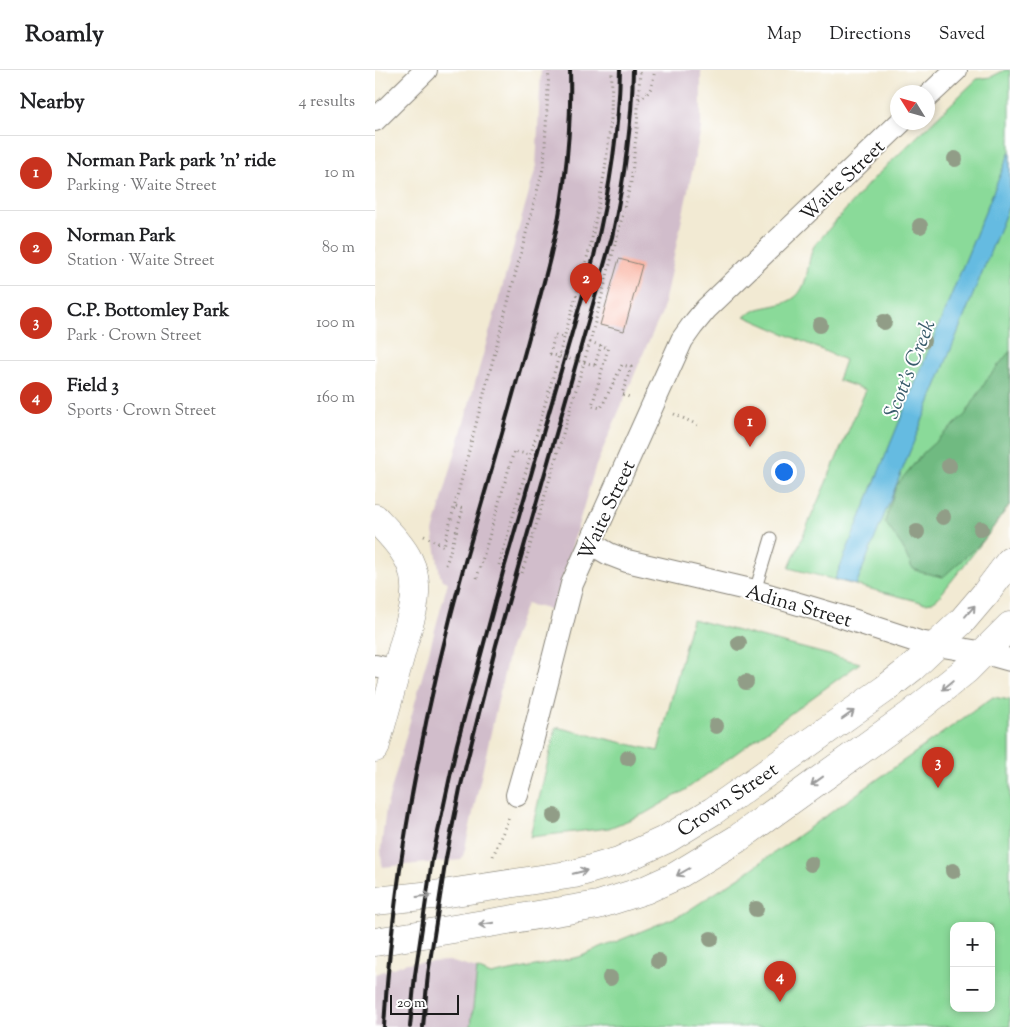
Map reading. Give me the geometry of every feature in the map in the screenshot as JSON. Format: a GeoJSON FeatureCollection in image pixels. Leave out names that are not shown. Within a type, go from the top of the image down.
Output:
{"type":"FeatureCollection","features":[{"type":"Feature","properties":{"kind":"main road"},"geometry":{"type":"LineString","coordinates":[[375,518],[404,551],[413,568],[415,577],[415,599],[386,668],[375,748]]}},
{"type":"Feature","properties":{"kind":"main road","name":"Crown Street"},"geometry":{"type":"LineString","coordinates":[[375,901],[442,894],[574,874],[619,861],[692,825],[885,689],[937,646],[953,631],[986,593],[1010,561]]}},
{"type":"Feature","properties":{"kind":"main road","name":"Crown Street"},"geometry":{"type":"LineString","coordinates":[[375,942],[575,910],[619,899],[676,876],[737,839],[948,686],[997,656],[1010,626]]}},
{"type":"Feature","properties":{"kind":"street"},"geometry":{"type":"LineString","coordinates":[[375,120],[426,70]]}},
{"type":"Feature","properties":{"kind":"street"},"geometry":{"type":"LineString","coordinates":[[935,90],[956,70]]}},
{"type":"Feature","properties":{"kind":"street","name":"Waite Street"},"geometry":{"type":"LineString","coordinates":[[517,795],[569,592],[682,340],[707,309],[766,266],[894,130]]}},
{"type":"Feature","properties":{"kind":"street","name":"Adina Street"},"geometry":{"type":"LineString","coordinates":[[590,544],[627,561],[755,591],[919,642],[997,656]]}},
{"type":"Feature","properties":{"kind":"lane"},"geometry":{"type":"LineString","coordinates":[[755,591],[771,538]]}},
{"type":"Feature","properties":{"kind":"path"},"geometry":{"type":"LineString","coordinates":[[421,535],[443,546],[455,506],[469,445],[544,165],[549,70]]}},
{"type":"Feature","properties":{"kind":"path"},"geometry":{"type":"LineString","coordinates":[[499,565],[591,244],[605,170],[611,119],[612,70]]}},
{"type":"Feature","properties":{"kind":"path"},"geometry":{"type":"LineString","coordinates":[[522,573],[590,342],[631,182],[640,70]]}},
{"type":"Feature","properties":{"kind":"path"},"geometry":{"type":"LineString","coordinates":[[639,99],[651,89],[655,70]]}},
{"type":"Feature","properties":{"kind":"path"},"geometry":{"type":"LineString","coordinates":[[564,337],[555,335],[550,354],[595,365],[601,345]]}},
{"type":"Feature","properties":{"kind":"path"},"geometry":{"type":"LineString","coordinates":[[590,342],[608,348],[592,406],[601,408],[622,365],[631,366],[622,394],[632,398]]}},
{"type":"Feature","properties":{"kind":"path"},"geometry":{"type":"LineString","coordinates":[[669,412],[698,425]]}},
{"type":"Feature","properties":{"kind":"path"},"geometry":{"type":"LineString","coordinates":[[477,578],[514,451],[530,454]]}},
{"type":"Feature","properties":{"kind":"path"},"geometry":{"type":"LineString","coordinates":[[446,565],[463,509],[455,506]]}},
{"type":"Feature","properties":{"kind":"path"},"geometry":{"type":"LineString","coordinates":[[493,856],[517,795]]}},
{"type":"Feature","properties":{"kind":"shaded area"},"geometry":{"type":"Polygon","coordinates":[[[541,70],[701,70],[701,129],[662,313],[595,468],[553,610],[526,604],[510,647],[461,860],[382,867],[381,848],[386,809],[448,582],[442,580],[440,575],[433,532],[536,167],[541,70]]]}},
{"type":"Feature","properties":{"kind":"shaded area"},"geometry":{"type":"Polygon","coordinates":[[[449,961],[477,969],[471,1027],[375,1027],[375,974],[407,963],[449,961]]]}},
{"type":"Feature","properties":{"kind":"green space"},"geometry":{"type":"Polygon","coordinates":[[[1005,70],[1010,70],[1010,504],[938,598],[932,602],[925,603],[789,568],[866,390],[838,380],[845,360],[744,316],[758,309],[791,300],[796,296],[804,284],[814,246],[870,182],[924,130],[935,130],[935,119],[977,79],[991,77],[1005,70]]]}},
{"type":"Feature","properties":{"kind":"green space"},"geometry":{"type":"Polygon","coordinates":[[[1010,351],[1010,504],[984,540],[943,577],[920,572],[912,568],[902,546],[885,522],[896,486],[923,453],[965,415],[988,378],[1010,351]]]}},
{"type":"Feature","properties":{"kind":"green space"},"geometry":{"type":"Polygon","coordinates":[[[692,619],[860,663],[684,791],[644,814],[609,828],[530,837],[556,727],[658,751],[692,619]]]}},
{"type":"Feature","properties":{"kind":"green space"},"geometry":{"type":"Polygon","coordinates":[[[993,697],[1010,700],[1010,1027],[471,1027],[477,969],[491,975],[579,957],[683,914],[743,875],[993,697]]]}},
{"type":"Feature","properties":{"kind":"water"},"geometry":{"type":"Polygon","coordinates":[[[1010,151],[1010,203],[856,585],[835,579],[1010,151]]]}},
{"type":"Feature","properties":{"kind":"building"},"geometry":{"type":"Polygon","coordinates":[[[619,259],[642,265],[624,331],[600,325],[619,259]]]}},
{"type":"Feature","properties":{"kind":"railway"},"geometry":{"type":"LineString","coordinates":[[384,1027],[395,909],[403,850],[424,732],[466,558],[524,355],[555,237],[567,155],[570,70]]}},
{"type":"Feature","properties":{"kind":"railway"},"geometry":{"type":"LineString","coordinates":[[410,1027],[415,975],[432,860],[457,744],[503,572],[594,256],[609,187],[618,117],[620,70]]}},
{"type":"Feature","properties":{"kind":"railway"},"geometry":{"type":"LineString","coordinates":[[423,1027],[428,974],[446,858],[460,789],[496,645],[612,237],[627,154],[633,70]]}},
{"type":"Feature","properties":{"kind":"place","name":"Norman Park"},"geometry":{"type":"Point","coordinates":[586,304]}},
{"type":"Feature","properties":{"kind":"place","name":"Norman Park park 'n' ride"},"geometry":{"type":"Point","coordinates":[750,447]}},
{"type":"Feature","properties":{"kind":"place","name":"C.P. Bottomley Park"},"geometry":{"type":"Point","coordinates":[938,788]}},
{"type":"Feature","properties":{"kind":"place","name":"Field 3"},"geometry":{"type":"Point","coordinates":[780,1002]}},
{"type":"Feature","properties":{"kind":"water label","name":"Scott's Creek"},"geometry":{"type":"Point","coordinates":[909,369]}}]}
